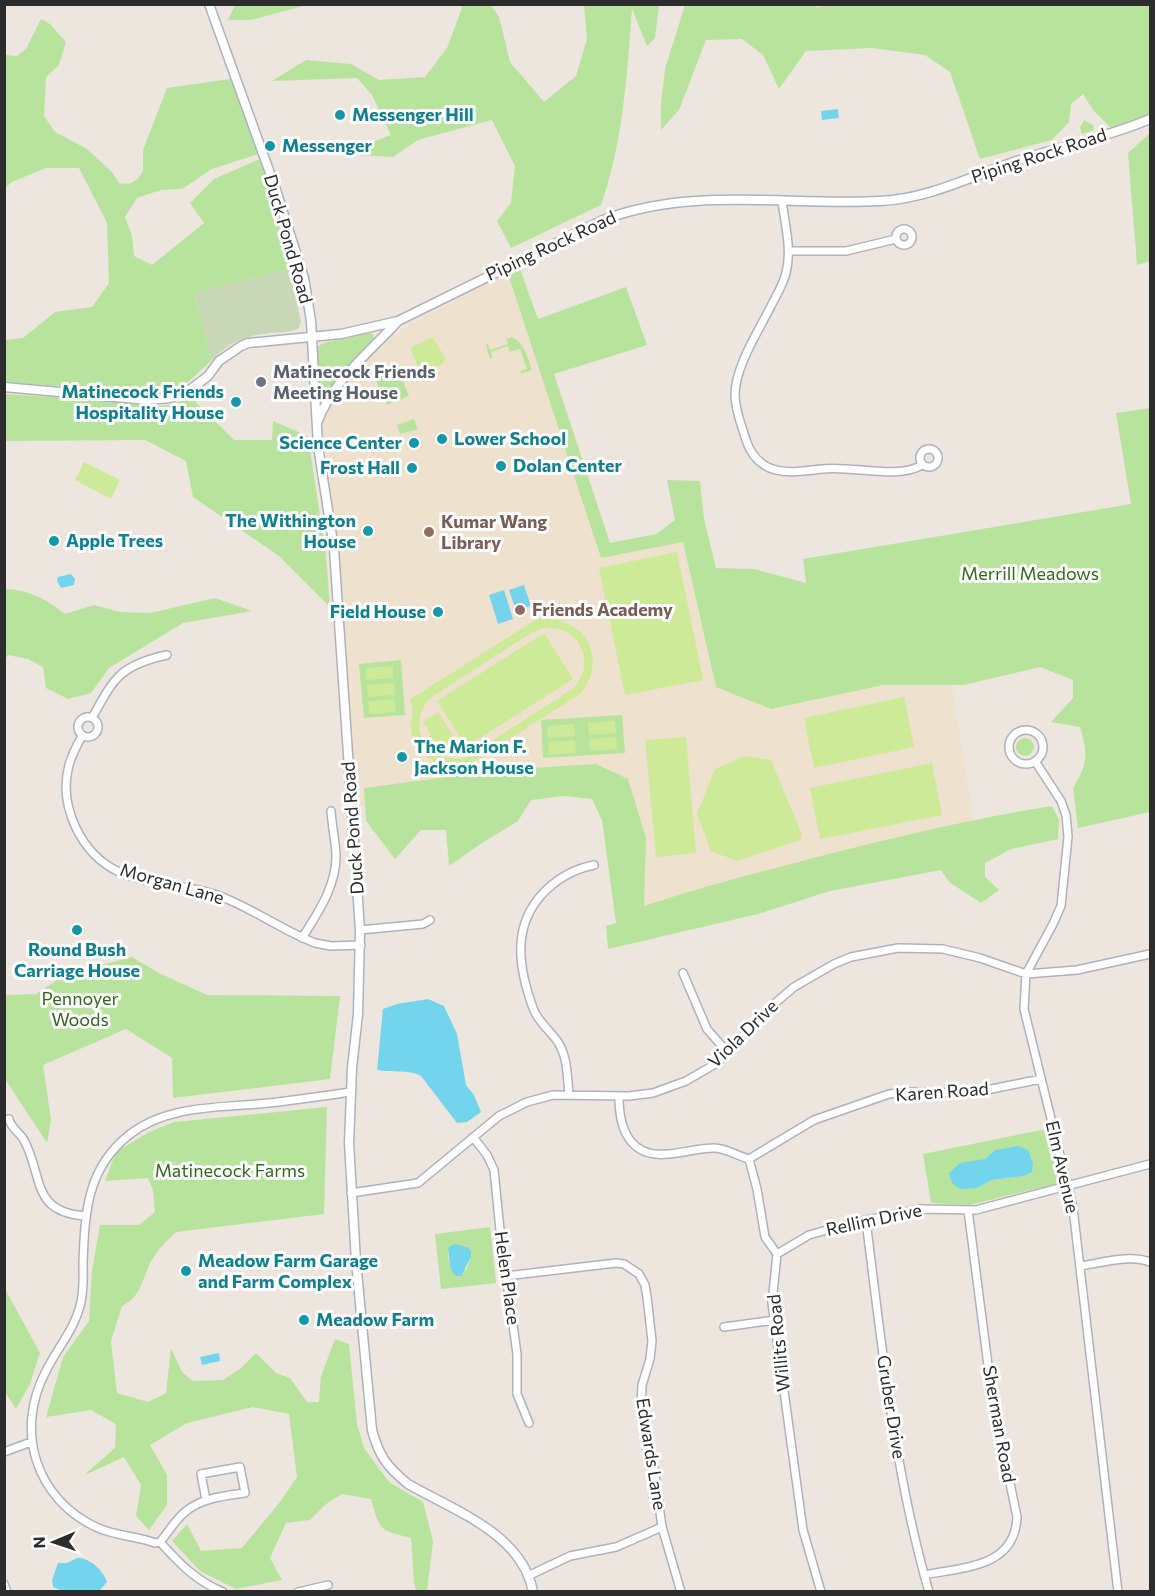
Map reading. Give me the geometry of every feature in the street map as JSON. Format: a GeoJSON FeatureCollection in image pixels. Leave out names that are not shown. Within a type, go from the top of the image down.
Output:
{"type":"FeatureCollection","features":[{"type":"Feature","properties":{"kind":"street","name":"Duck Pond Road"},"geometry":{"type":"LineString","coordinates":[[209,4],[268,166],[299,264],[312,338],[316,426],[334,549],[361,945],[358,1014],[350,1092],[349,1143],[351,1193],[370,1414],[378,1449],[389,1467],[408,1484],[485,1526],[500,1537],[530,1575],[533,1592]]}},
{"type":"Feature","properties":{"kind":"street","name":"Piping Rock Road"},"geometry":{"type":"LineString","coordinates":[[4,387],[148,400],[170,398],[191,389],[208,376],[219,362],[241,346],[356,331],[398,321],[603,220],[629,210],[673,202],[906,199],[930,193],[1012,162],[1150,119]]}},
{"type":"Feature","properties":{"kind":"street"},"geometry":{"type":"LineString","coordinates":[[782,201],[790,251],[783,282],[747,354],[737,381],[735,394],[736,406],[750,452],[767,467],[786,472],[835,467],[886,471],[905,470],[922,465]]}},
{"type":"Feature","properties":{"kind":"street"},"geometry":{"type":"LineString","coordinates":[[790,251],[846,251],[896,239]]}},
{"type":"Feature","properties":{"kind":"street"},"geometry":{"type":"LineString","coordinates":[[316,426],[323,408],[337,386],[398,321]]}},
{"type":"Feature","properties":{"kind":"street","name":"Morgan Lane"},"geometry":{"type":"LineString","coordinates":[[92,718],[111,685],[123,672],[145,660],[167,655]]}},
{"type":"Feature","properties":{"kind":"street","name":"Morgan Lane"},"geometry":{"type":"LineString","coordinates":[[82,718],[92,718],[98,724],[96,733],[91,737],[82,736],[78,730],[78,723],[82,718]]}},
{"type":"Feature","properties":{"kind":"street"},"geometry":{"type":"LineString","coordinates":[[1028,730],[1041,739],[1042,750],[1035,761],[1022,764],[1013,757],[1009,747],[1010,741],[1017,733],[1028,730]]}},
{"type":"Feature","properties":{"kind":"street","name":"Morgan Lane"},"geometry":{"type":"LineString","coordinates":[[82,736],[74,751],[66,781],[70,814],[75,826],[92,851],[118,872],[136,878],[216,894],[302,938],[331,946],[361,945]]}},
{"type":"Feature","properties":{"kind":"street","name":"Elm Avenue"},"geometry":{"type":"LineString","coordinates":[[1035,761],[1062,801],[1068,837],[1061,906],[1026,974],[1024,1009],[1068,1186],[1080,1266],[1118,1592]]}},
{"type":"Feature","properties":{"kind":"street"},"geometry":{"type":"LineString","coordinates":[[302,938],[318,913],[331,884],[336,857],[331,811]]}},
{"type":"Feature","properties":{"kind":"street"},"geometry":{"type":"LineString","coordinates":[[569,1095],[564,1053],[533,1009],[522,958],[522,934],[526,920],[541,894],[563,876],[582,867],[594,865]]}},
{"type":"Feature","properties":{"kind":"street"},"geometry":{"type":"LineString","coordinates":[[360,930],[423,924],[430,920]]}},
{"type":"Feature","properties":{"kind":"street","name":"Viola Drive"},"geometry":{"type":"LineString","coordinates":[[351,1193],[418,1183],[499,1116],[516,1106],[546,1096],[587,1094],[620,1097],[653,1093],[674,1086],[705,1071],[728,1053],[774,1004],[794,987],[834,964],[866,953],[898,948],[943,949],[980,958],[1026,974],[1077,970],[1150,954]]}},
{"type":"Feature","properties":{"kind":"street"},"geometry":{"type":"LineString","coordinates":[[683,973],[704,1025],[728,1053]]}},
{"type":"Feature","properties":{"kind":"street","name":"Karen Road"},"geometry":{"type":"LineString","coordinates":[[749,1159],[814,1120],[875,1098],[909,1092],[972,1093],[1041,1078]]}},
{"type":"Feature","properties":{"kind":"street"},"geometry":{"type":"LineString","coordinates":[[206,1500],[201,1474],[240,1467],[245,1493],[206,1500],[185,1512],[160,1542],[155,1543],[100,1529],[72,1511],[51,1490],[42,1476],[31,1442],[31,1420],[39,1387],[46,1371],[68,1338],[81,1302],[85,1216],[90,1192],[106,1157],[131,1133],[150,1122],[182,1111],[269,1103],[350,1092]]}},
{"type":"Feature","properties":{"kind":"street"},"geometry":{"type":"LineString","coordinates":[[620,1097],[622,1126],[628,1138],[645,1151],[668,1154],[716,1148],[749,1159],[764,1231],[777,1254]]}},
{"type":"Feature","properties":{"kind":"street"},"geometry":{"type":"LineString","coordinates":[[9,1119],[12,1127],[24,1140],[36,1180],[47,1200],[63,1212],[85,1216]]}},
{"type":"Feature","properties":{"kind":"street","name":"Helen Place"},"geometry":{"type":"LineString","coordinates":[[473,1137],[488,1155],[494,1170],[517,1354],[518,1394],[529,1423]]}},
{"type":"Feature","properties":{"kind":"street","name":"Rellim Drive"},"geometry":{"type":"LineString","coordinates":[[777,1254],[816,1232],[920,1209],[968,1210],[1150,1164]]}},
{"type":"Feature","properties":{"kind":"street","name":"Sherman Road"},"geometry":{"type":"LineString","coordinates":[[924,1575],[992,1560],[1010,1544],[1016,1527],[1017,1517],[993,1396],[968,1210]]}},
{"type":"Feature","properties":{"kind":"street","name":"Gruber Drive"},"geometry":{"type":"LineString","coordinates":[[866,1221],[894,1434],[929,1592]]}},
{"type":"Feature","properties":{"kind":"street","name":"Willits Road"},"geometry":{"type":"LineString","coordinates":[[777,1254],[772,1285],[772,1303],[803,1530],[821,1592]]}},
{"type":"Feature","properties":{"kind":"street"},"geometry":{"type":"LineString","coordinates":[[1080,1266],[1131,1259],[1150,1262]]}},
{"type":"Feature","properties":{"kind":"street","name":"Edwards Lane"},"geometry":{"type":"LineString","coordinates":[[506,1276],[616,1263],[630,1267],[642,1279],[648,1297],[652,1341],[650,1359],[642,1385],[641,1408],[652,1454],[662,1527],[681,1592]]}},
{"type":"Feature","properties":{"kind":"street"},"geometry":{"type":"LineString","coordinates":[[724,1327],[775,1320]]}},
{"type":"Feature","properties":{"kind":"street"},"geometry":{"type":"LineString","coordinates":[[4,1452],[31,1442]]}},
{"type":"Feature","properties":{"kind":"street"},"geometry":{"type":"LineString","coordinates":[[530,1575],[570,1556],[616,1547],[662,1527]]}},
{"type":"Feature","properties":{"kind":"street"},"geometry":{"type":"LineString","coordinates":[[160,1542],[195,1577],[223,1592]]}},
{"type":"Feature","properties":{"kind":"street"},"geometry":{"type":"LineString","coordinates":[[4,1584],[8,1592]]}},
{"type":"Feature","properties":{"kind":"street"},"geometry":{"type":"LineString","coordinates":[[298,1592],[328,1585]]}},
{"type":"Feature","properties":{"kind":"shaded area","name":"Friends Academy"},"geometry":{"type":"Polygon","coordinates":[[[508,274],[601,558],[683,542],[716,686],[948,663],[979,852],[621,942],[605,820],[590,782],[355,807],[337,545],[320,426],[325,411],[339,389],[391,335],[508,274]]]}},
{"type":"Feature","properties":{"kind":"green space"},"geometry":{"type":"Polygon","coordinates":[[[235,4],[307,5],[251,20],[228,20],[235,4]]]}},
{"type":"Feature","properties":{"kind":"green space"},"geometry":{"type":"Polygon","coordinates":[[[814,4],[817,8],[824,4],[1150,5],[1150,117],[1113,130],[1093,110],[1083,94],[1071,104],[1069,122],[1052,140],[980,159],[950,72],[925,55],[872,48],[806,51],[779,89],[763,55],[742,39],[706,40],[679,110],[661,130],[665,69],[685,5],[814,4]]]}},
{"type":"Feature","properties":{"kind":"green space"},"geometry":{"type":"Polygon","coordinates":[[[461,5],[491,5],[499,17],[510,62],[544,102],[576,76],[587,39],[584,5],[659,5],[655,38],[647,46],[632,9],[619,133],[601,205],[511,248],[497,221],[511,203],[515,166],[492,120],[418,140],[393,157],[340,154],[391,135],[372,95],[357,78],[272,81],[306,60],[351,64],[379,80],[425,77],[447,48],[462,8],[461,5]]]}},
{"type":"Feature","properties":{"kind":"green space"},"geometry":{"type":"Polygon","coordinates":[[[41,19],[50,24],[66,42],[59,65],[46,77],[44,116],[55,132],[87,149],[112,172],[119,183],[134,182],[143,171],[143,150],[167,88],[231,79],[258,154],[212,169],[182,189],[161,190],[137,198],[125,217],[132,236],[134,256],[152,265],[204,223],[190,203],[214,179],[260,159],[291,268],[290,275],[289,269],[194,293],[212,360],[188,382],[173,389],[148,393],[5,382],[5,340],[23,338],[55,312],[92,307],[109,283],[107,223],[79,168],[46,168],[12,182],[5,188],[5,55],[17,56],[26,49],[41,19]]]}},
{"type":"Feature","properties":{"kind":"green space"},"geometry":{"type":"Polygon","coordinates":[[[1084,120],[1093,125],[1094,130],[1082,134],[1080,127],[1084,120]]]}},
{"type":"Feature","properties":{"kind":"green space"},"geometry":{"type":"Polygon","coordinates":[[[1150,133],[1150,261],[1137,265],[1128,153],[1150,133]]]}},
{"type":"Feature","properties":{"kind":"green space"},"geometry":{"type":"Polygon","coordinates":[[[289,269],[301,321],[299,328],[289,332],[246,338],[225,348],[212,360],[194,293],[289,269]]]}},
{"type":"Feature","properties":{"kind":"green space","name":"Merrill Meadows"},"geometry":{"type":"Polygon","coordinates":[[[520,269],[538,319],[626,287],[647,345],[554,374],[610,543],[656,534],[675,520],[667,480],[700,481],[704,519],[716,568],[754,569],[806,583],[803,559],[1131,504],[1116,413],[1150,408],[1150,812],[1078,828],[1073,788],[1084,765],[1083,736],[1080,727],[1051,722],[1073,698],[1073,680],[1040,667],[964,685],[883,685],[771,709],[716,687],[683,542],[601,558],[508,274],[520,269]]]}},
{"type":"Feature","properties":{"kind":"green space"},"geometry":{"type":"Polygon","coordinates":[[[371,333],[374,336],[372,342],[320,401],[317,398],[315,351],[318,346],[371,333]]]}},
{"type":"Feature","properties":{"kind":"green space"},"geometry":{"type":"Polygon","coordinates":[[[433,337],[445,358],[443,364],[421,373],[411,350],[412,347],[433,337]]]}},
{"type":"Feature","properties":{"kind":"green space"},"geometry":{"type":"Polygon","coordinates":[[[512,337],[523,347],[532,370],[521,374],[520,371],[527,369],[520,349],[510,352],[508,346],[491,352],[492,358],[490,359],[486,345],[488,344],[490,350],[508,344],[506,339],[512,337]]]}},
{"type":"Feature","properties":{"kind":"green space"},"geometry":{"type":"Polygon","coordinates":[[[398,369],[409,396],[387,405],[375,379],[398,369]]]}},
{"type":"Feature","properties":{"kind":"green space"},"geometry":{"type":"Polygon","coordinates":[[[4,394],[102,400],[149,406],[171,405],[191,397],[234,440],[272,440],[273,421],[308,436],[326,556],[330,607],[279,556],[193,497],[186,461],[145,440],[5,441],[4,394]]]}},
{"type":"Feature","properties":{"kind":"green space"},"geometry":{"type":"Polygon","coordinates":[[[414,419],[418,429],[400,434],[397,425],[414,419]]]}},
{"type":"Feature","properties":{"kind":"green space"},"geometry":{"type":"Polygon","coordinates":[[[84,462],[120,480],[111,499],[75,480],[84,462]]]}},
{"type":"Feature","properties":{"kind":"green space"},"geometry":{"type":"Polygon","coordinates":[[[677,552],[703,680],[625,695],[599,568],[677,552]]]}},
{"type":"Feature","properties":{"kind":"green space"},"geometry":{"type":"Polygon","coordinates":[[[5,589],[37,596],[65,614],[94,605],[120,612],[150,613],[215,598],[252,611],[183,623],[109,668],[91,693],[68,699],[46,688],[43,667],[28,659],[8,655],[5,660],[5,589]]]}},
{"type":"Feature","properties":{"kind":"green space"},"geometry":{"type":"Polygon","coordinates":[[[548,612],[552,619],[577,629],[585,637],[593,659],[588,682],[580,694],[470,764],[450,766],[440,764],[423,754],[413,738],[412,707],[409,700],[548,612]],[[544,628],[531,633],[429,699],[419,722],[420,733],[432,751],[453,759],[467,757],[574,688],[581,678],[584,656],[575,639],[567,632],[544,628]]]}},
{"type":"Feature","properties":{"kind":"green space"},"geometry":{"type":"Polygon","coordinates":[[[544,633],[573,679],[466,747],[437,701],[544,633]]]}},
{"type":"Feature","properties":{"kind":"green space"},"geometry":{"type":"Polygon","coordinates":[[[401,660],[405,715],[364,718],[359,664],[401,660]]]}},
{"type":"Feature","properties":{"kind":"green space"},"geometry":{"type":"Polygon","coordinates":[[[393,666],[393,678],[366,680],[366,668],[393,666]]]}},
{"type":"Feature","properties":{"kind":"green space"},"geometry":{"type":"Polygon","coordinates":[[[394,683],[395,695],[368,697],[367,685],[394,683]]]}},
{"type":"Feature","properties":{"kind":"green space"},"geometry":{"type":"Polygon","coordinates":[[[904,697],[914,747],[814,768],[804,718],[904,697]]]}},
{"type":"Feature","properties":{"kind":"green space"},"geometry":{"type":"Polygon","coordinates":[[[395,699],[396,712],[369,714],[368,701],[395,699]]]}},
{"type":"Feature","properties":{"kind":"green space"},"geometry":{"type":"Polygon","coordinates":[[[438,712],[457,742],[441,751],[434,740],[432,741],[429,736],[431,734],[423,722],[438,712]]]}},
{"type":"Feature","properties":{"kind":"green space"},"geometry":{"type":"Polygon","coordinates":[[[622,715],[625,753],[543,758],[541,720],[622,715]]]}},
{"type":"Feature","properties":{"kind":"green space"},"geometry":{"type":"Polygon","coordinates":[[[615,721],[616,733],[589,735],[588,723],[615,721]]]}},
{"type":"Feature","properties":{"kind":"green space"},"geometry":{"type":"Polygon","coordinates":[[[574,724],[575,736],[548,738],[547,726],[574,724]]]}},
{"type":"Feature","properties":{"kind":"green space"},"geometry":{"type":"Polygon","coordinates":[[[616,737],[617,749],[590,751],[589,739],[616,737]]]}},
{"type":"Feature","properties":{"kind":"green space"},"geometry":{"type":"Polygon","coordinates":[[[686,737],[696,853],[656,857],[645,740],[686,737]]]}},
{"type":"Feature","properties":{"kind":"green space"},"geometry":{"type":"Polygon","coordinates":[[[1025,738],[1031,741],[1034,747],[1031,753],[1025,756],[1019,753],[1016,747],[1019,741],[1025,738]]]}},
{"type":"Feature","properties":{"kind":"green space"},"geometry":{"type":"Polygon","coordinates":[[[575,740],[576,753],[549,755],[548,742],[575,740]]]}},
{"type":"Feature","properties":{"kind":"green space"},"geometry":{"type":"Polygon","coordinates":[[[745,756],[771,760],[802,835],[800,840],[737,861],[711,851],[697,814],[715,769],[745,756]]]}},
{"type":"Feature","properties":{"kind":"green space"},"geometry":{"type":"Polygon","coordinates":[[[932,763],[942,815],[820,839],[810,788],[932,763]]]}},
{"type":"Feature","properties":{"kind":"green space"},"geometry":{"type":"Polygon","coordinates":[[[596,764],[628,779],[646,838],[644,906],[734,879],[881,841],[1052,806],[1059,820],[1058,839],[1011,849],[985,863],[985,877],[999,890],[981,903],[949,882],[941,870],[830,891],[758,914],[608,949],[606,926],[616,923],[602,820],[592,799],[564,796],[531,800],[518,821],[449,866],[446,830],[421,830],[395,859],[366,821],[364,788],[499,770],[596,764]]]}},
{"type":"Feature","properties":{"kind":"green space","name":"Pennoyer Woods"},"geometry":{"type":"Polygon","coordinates":[[[132,957],[159,973],[207,995],[340,996],[330,1079],[173,1098],[172,1058],[126,1029],[43,1065],[51,1120],[47,1143],[5,1079],[5,995],[36,994],[66,974],[132,957]]]}},
{"type":"Feature","properties":{"kind":"green space","name":"Matinecock Farms"},"geometry":{"type":"Polygon","coordinates":[[[327,1107],[324,1214],[176,1232],[155,1255],[134,1297],[122,1306],[111,1341],[117,1393],[148,1402],[166,1393],[171,1348],[182,1372],[193,1381],[223,1380],[240,1369],[256,1353],[276,1373],[290,1378],[307,1402],[319,1402],[321,1376],[335,1339],[349,1344],[357,1424],[364,1448],[389,1482],[423,1502],[433,1541],[427,1591],[416,1591],[411,1538],[382,1528],[371,1499],[342,1494],[326,1504],[310,1520],[286,1523],[270,1558],[282,1580],[236,1589],[200,1571],[172,1541],[187,1524],[201,1551],[242,1548],[280,1502],[297,1477],[289,1414],[253,1407],[187,1423],[150,1445],[167,1475],[167,1505],[149,1530],[136,1516],[141,1485],[124,1457],[83,1476],[115,1448],[116,1424],[91,1410],[46,1417],[63,1357],[89,1321],[92,1271],[100,1225],[139,1225],[155,1212],[153,1190],[148,1178],[105,1181],[116,1152],[149,1132],[174,1122],[327,1107]]]}},
{"type":"Feature","properties":{"kind":"green space"},"geometry":{"type":"Polygon","coordinates":[[[1046,1129],[1059,1183],[969,1205],[931,1203],[923,1154],[1046,1129]],[[995,1150],[985,1159],[977,1188],[992,1180],[1024,1176],[995,1150]]]}},
{"type":"Feature","properties":{"kind":"green space"},"geometry":{"type":"Polygon","coordinates":[[[490,1227],[496,1283],[441,1289],[435,1234],[490,1227]],[[463,1246],[448,1251],[449,1263],[466,1270],[471,1257],[467,1247],[463,1246]]]}},
{"type":"Feature","properties":{"kind":"green space"},"geometry":{"type":"Polygon","coordinates":[[[5,1289],[40,1353],[30,1384],[16,1409],[5,1392],[5,1289]]]}},
{"type":"Feature","properties":{"kind":"water"},"geometry":{"type":"Polygon","coordinates":[[[838,109],[839,118],[822,120],[821,111],[838,109]]]}},
{"type":"Feature","properties":{"kind":"water"},"geometry":{"type":"Polygon","coordinates":[[[71,574],[75,579],[74,585],[61,588],[57,581],[58,577],[71,574]]]}},
{"type":"Feature","properties":{"kind":"water"},"geometry":{"type":"Polygon","coordinates":[[[524,585],[531,606],[516,611],[509,590],[524,585]]]}},
{"type":"Feature","properties":{"kind":"water"},"geometry":{"type":"Polygon","coordinates":[[[504,590],[513,619],[498,624],[489,595],[504,590]]]}},
{"type":"Feature","properties":{"kind":"water"},"geometry":{"type":"Polygon","coordinates":[[[428,999],[444,1006],[457,1034],[466,1085],[474,1095],[481,1112],[467,1122],[457,1123],[421,1076],[377,1070],[383,1009],[397,1004],[428,999]]]}},
{"type":"Feature","properties":{"kind":"water"},"geometry":{"type":"Polygon","coordinates":[[[1018,1146],[1028,1150],[1033,1163],[1032,1172],[1024,1176],[992,1180],[977,1188],[960,1189],[952,1183],[949,1173],[960,1163],[985,1159],[995,1150],[1018,1146]]]}},
{"type":"Feature","properties":{"kind":"water"},"geometry":{"type":"Polygon","coordinates":[[[454,1244],[467,1247],[471,1251],[471,1257],[461,1276],[456,1276],[450,1267],[448,1248],[454,1244]]]}},
{"type":"Feature","properties":{"kind":"water"},"geometry":{"type":"Polygon","coordinates":[[[219,1353],[220,1361],[202,1365],[200,1357],[219,1353]]]}},
{"type":"Feature","properties":{"kind":"water"},"geometry":{"type":"Polygon","coordinates":[[[77,1558],[91,1562],[103,1573],[107,1582],[99,1591],[63,1591],[53,1587],[52,1580],[58,1563],[67,1563],[77,1558]]]}},
{"type":"Feature","properties":{"kind":"place","name":"Messenger Hill"},"geometry":{"type":"Point","coordinates":[340,115]}},
{"type":"Feature","properties":{"kind":"place","name":"Messenger"},"geometry":{"type":"Point","coordinates":[270,146]}},
{"type":"Feature","properties":{"kind":"place","name":"Matinecock Friends Meeting House"},"geometry":{"type":"Point","coordinates":[261,382]}},
{"type":"Feature","properties":{"kind":"place","name":"Matinecock Friends Hospitality House"},"geometry":{"type":"Point","coordinates":[236,402]}},
{"type":"Feature","properties":{"kind":"place","name":"Lower School"},"geometry":{"type":"Point","coordinates":[442,439]}},
{"type":"Feature","properties":{"kind":"place","name":"Science Center"},"geometry":{"type":"Point","coordinates":[414,443]}},
{"type":"Feature","properties":{"kind":"place","name":"Dolan Center"},"geometry":{"type":"Point","coordinates":[501,466]}},
{"type":"Feature","properties":{"kind":"place","name":"Frost Hall"},"geometry":{"type":"Point","coordinates":[412,468]}},
{"type":"Feature","properties":{"kind":"place","name":"The Withington House"},"geometry":{"type":"Point","coordinates":[368,531]}},
{"type":"Feature","properties":{"kind":"place","name":"Kumar Wang Library"},"geometry":{"type":"Point","coordinates":[429,532]}},
{"type":"Feature","properties":{"kind":"place","name":"Apple Trees"},"geometry":{"type":"Point","coordinates":[54,541]}},
{"type":"Feature","properties":{"kind":"place","name":"Friends Academy"},"geometry":{"type":"Point","coordinates":[520,610]}},
{"type":"Feature","properties":{"kind":"place","name":"Field House"},"geometry":{"type":"Point","coordinates":[438,612]}},
{"type":"Feature","properties":{"kind":"place","name":"The Marion F. Jackson House"},"geometry":{"type":"Point","coordinates":[402,757]}},
{"type":"Feature","properties":{"kind":"place","name":"Round Bush Carriage House"},"geometry":{"type":"Point","coordinates":[77,930]}},
{"type":"Feature","properties":{"kind":"place","name":"Meadow Farm Garage and Farm Complex"},"geometry":{"type":"Point","coordinates":[186,1271]}},
{"type":"Feature","properties":{"kind":"place","name":"Meadow Farm"},"geometry":{"type":"Point","coordinates":[304,1320]}}]}
